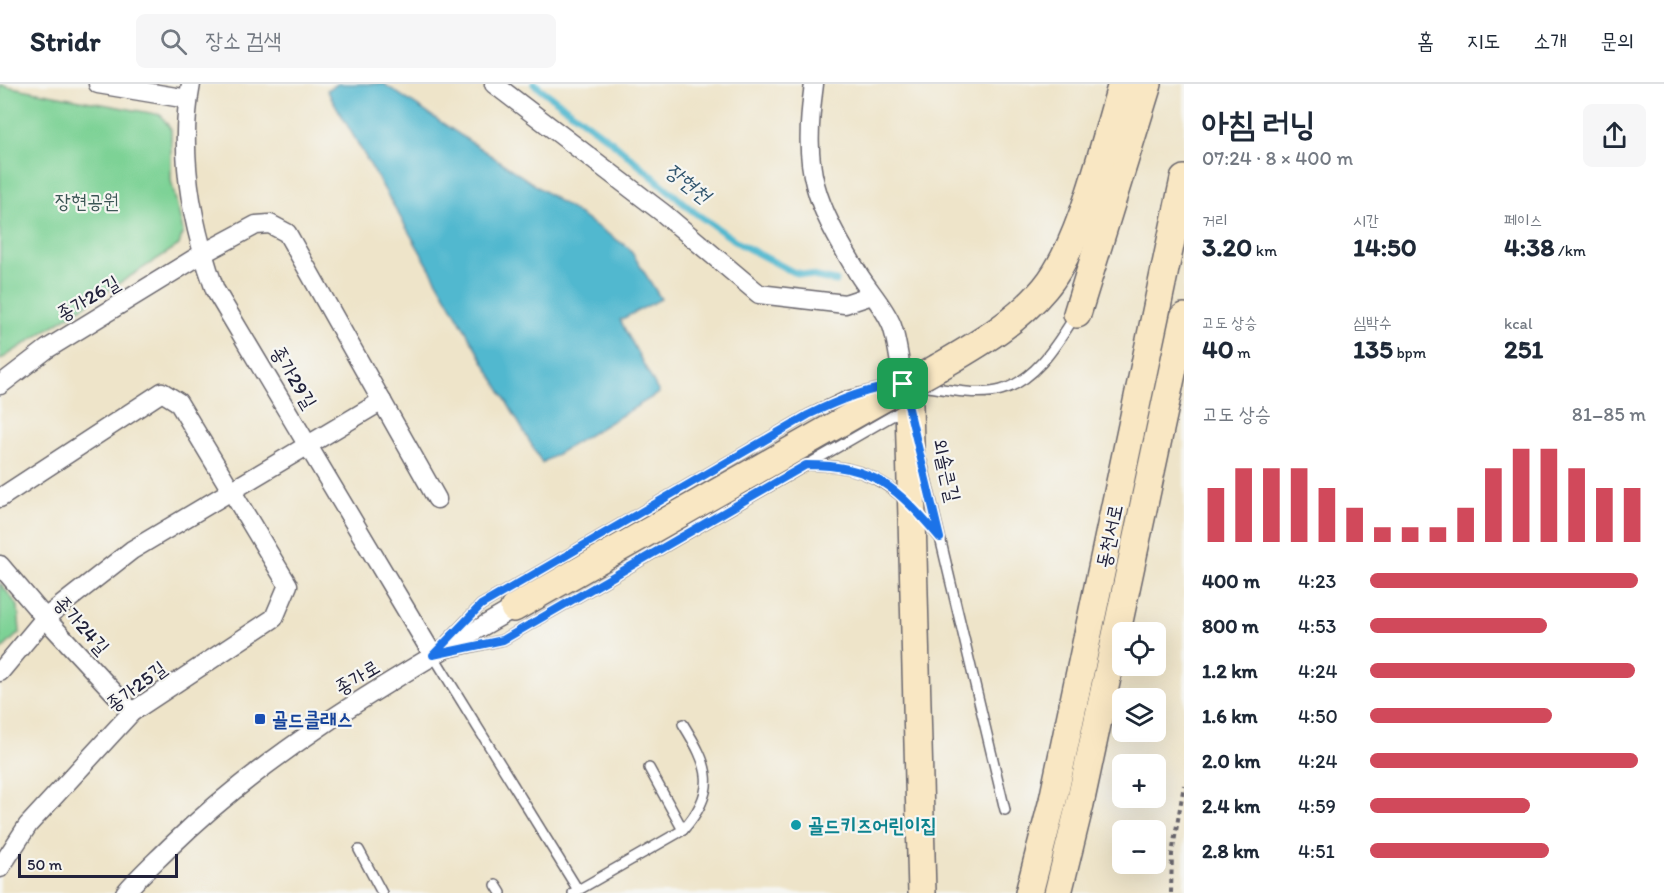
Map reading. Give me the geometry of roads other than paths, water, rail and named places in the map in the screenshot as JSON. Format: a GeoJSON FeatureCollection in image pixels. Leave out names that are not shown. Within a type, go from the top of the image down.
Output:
{"type":"FeatureCollection","features":[{"type":"Feature","properties":{"kind":"main road"},"geometry":{"type":"LineString","coordinates":[[514,608],[1005,327],[1047,286],[1075,232],[1122,84]]}},
{"type":"Feature","properties":{"kind":"main road"},"geometry":{"type":"LineString","coordinates":[[1077,314],[1148,84]]}},
{"type":"Feature","properties":{"kind":"main road","name":"동천서로"},"geometry":{"type":"LineString","coordinates":[[1029,893],[1055,788],[1184,179]]}},
{"type":"Feature","properties":{"kind":"main road","name":"동천서로"},"geometry":{"type":"LineString","coordinates":[[1058,893],[1083,793],[1184,317]]}},
{"type":"Feature","properties":{"kind":"main road"},"geometry":{"type":"LineString","coordinates":[[906,395],[922,893]]}},
{"type":"Feature","properties":{"kind":"street","name":"종가29길"},"geometry":{"type":"LineString","coordinates":[[98,84],[190,92],[188,178],[202,254],[215,290],[433,655]]}},
{"type":"Feature","properties":{"kind":"street"},"geometry":{"type":"LineString","coordinates":[[494,84],[663,213],[759,294],[845,304],[872,295]]}},
{"type":"Feature","properties":{"kind":"street","name":"외솔큰길"},"geometry":{"type":"LineString","coordinates":[[814,84],[808,126],[809,162],[818,195],[829,226],[891,324],[906,395]]}},
{"type":"Feature","properties":{"kind":"street","name":"종가26길"},"geometry":{"type":"LineString","coordinates":[[0,385],[47,349],[202,254],[256,225],[270,224],[287,233],[437,499]]}},
{"type":"Feature","properties":{"kind":"street"},"geometry":{"type":"LineString","coordinates":[[0,498],[162,392],[178,402],[230,491]]}},
{"type":"Feature","properties":{"kind":"street"},"geometry":{"type":"LineString","coordinates":[[0,672],[45,618],[132,550],[382,401]]}},
{"type":"Feature","properties":{"kind":"street","name":"종가25길"},"geometry":{"type":"LineString","coordinates":[[0,868],[28,825],[132,712],[274,618],[288,585],[230,491]]}},
{"type":"Feature","properties":{"kind":"street","name":"종가24길"},"geometry":{"type":"LineString","coordinates":[[0,565],[45,618],[132,712]]}},
{"type":"Feature","properties":{"kind":"street","name":"종가로"},"geometry":{"type":"LineString","coordinates":[[125,893],[195,822],[253,773],[312,730],[514,608]]}},
{"type":"Feature","properties":{"kind":"lane"},"geometry":{"type":"LineString","coordinates":[[433,655],[481,605],[808,415],[847,396],[878,387],[906,395],[1002,390],[1026,377],[1048,357],[1077,314]]}},
{"type":"Feature","properties":{"kind":"lane"},"geometry":{"type":"LineString","coordinates":[[433,655],[503,640],[806,465],[906,395]]}},
{"type":"Feature","properties":{"kind":"lane","name":"외솔큰길"},"geometry":{"type":"LineString","coordinates":[[906,395],[1005,810]]}},
{"type":"Feature","properties":{"kind":"lane"},"geometry":{"type":"LineString","coordinates":[[806,465],[834,465],[858,470],[885,483],[911,504],[940,538]]}},
{"type":"Feature","properties":{"kind":"lane"},"geometry":{"type":"LineString","coordinates":[[433,655],[576,892],[683,830],[698,814],[706,792],[705,759],[683,724]]}},
{"type":"Feature","properties":{"kind":"lane"},"geometry":{"type":"LineString","coordinates":[[649,768],[683,830]]}},
{"type":"Feature","properties":{"kind":"lane"},"geometry":{"type":"LineString","coordinates":[[359,850],[382,893]]}},
{"type":"Feature","properties":{"kind":"water"},"geometry":{"type":"Polygon","coordinates":[[[338,84],[384,84],[629,248],[661,299],[620,320],[659,393],[542,463],[327,90],[338,84]]]}},
{"type":"Feature","properties":{"kind":"waterway","name":"장현천"},"geometry":{"type":"LineString","coordinates":[[534,84],[611,141],[694,212],[740,244],[793,272],[836,281]]}},
{"type":"Feature","properties":{"kind":"place","name":"골드클래스"},"geometry":{"type":"Point","coordinates":[260,719]}},
{"type":"Feature","properties":{"kind":"place","name":"골드키즈어린이집"},"geometry":{"type":"Point","coordinates":[796,825]}},
{"type":"Feature","properties":{"kind":"park label","name":"장현공원"},"geometry":{"type":"Point","coordinates":[87,201]}}]}
